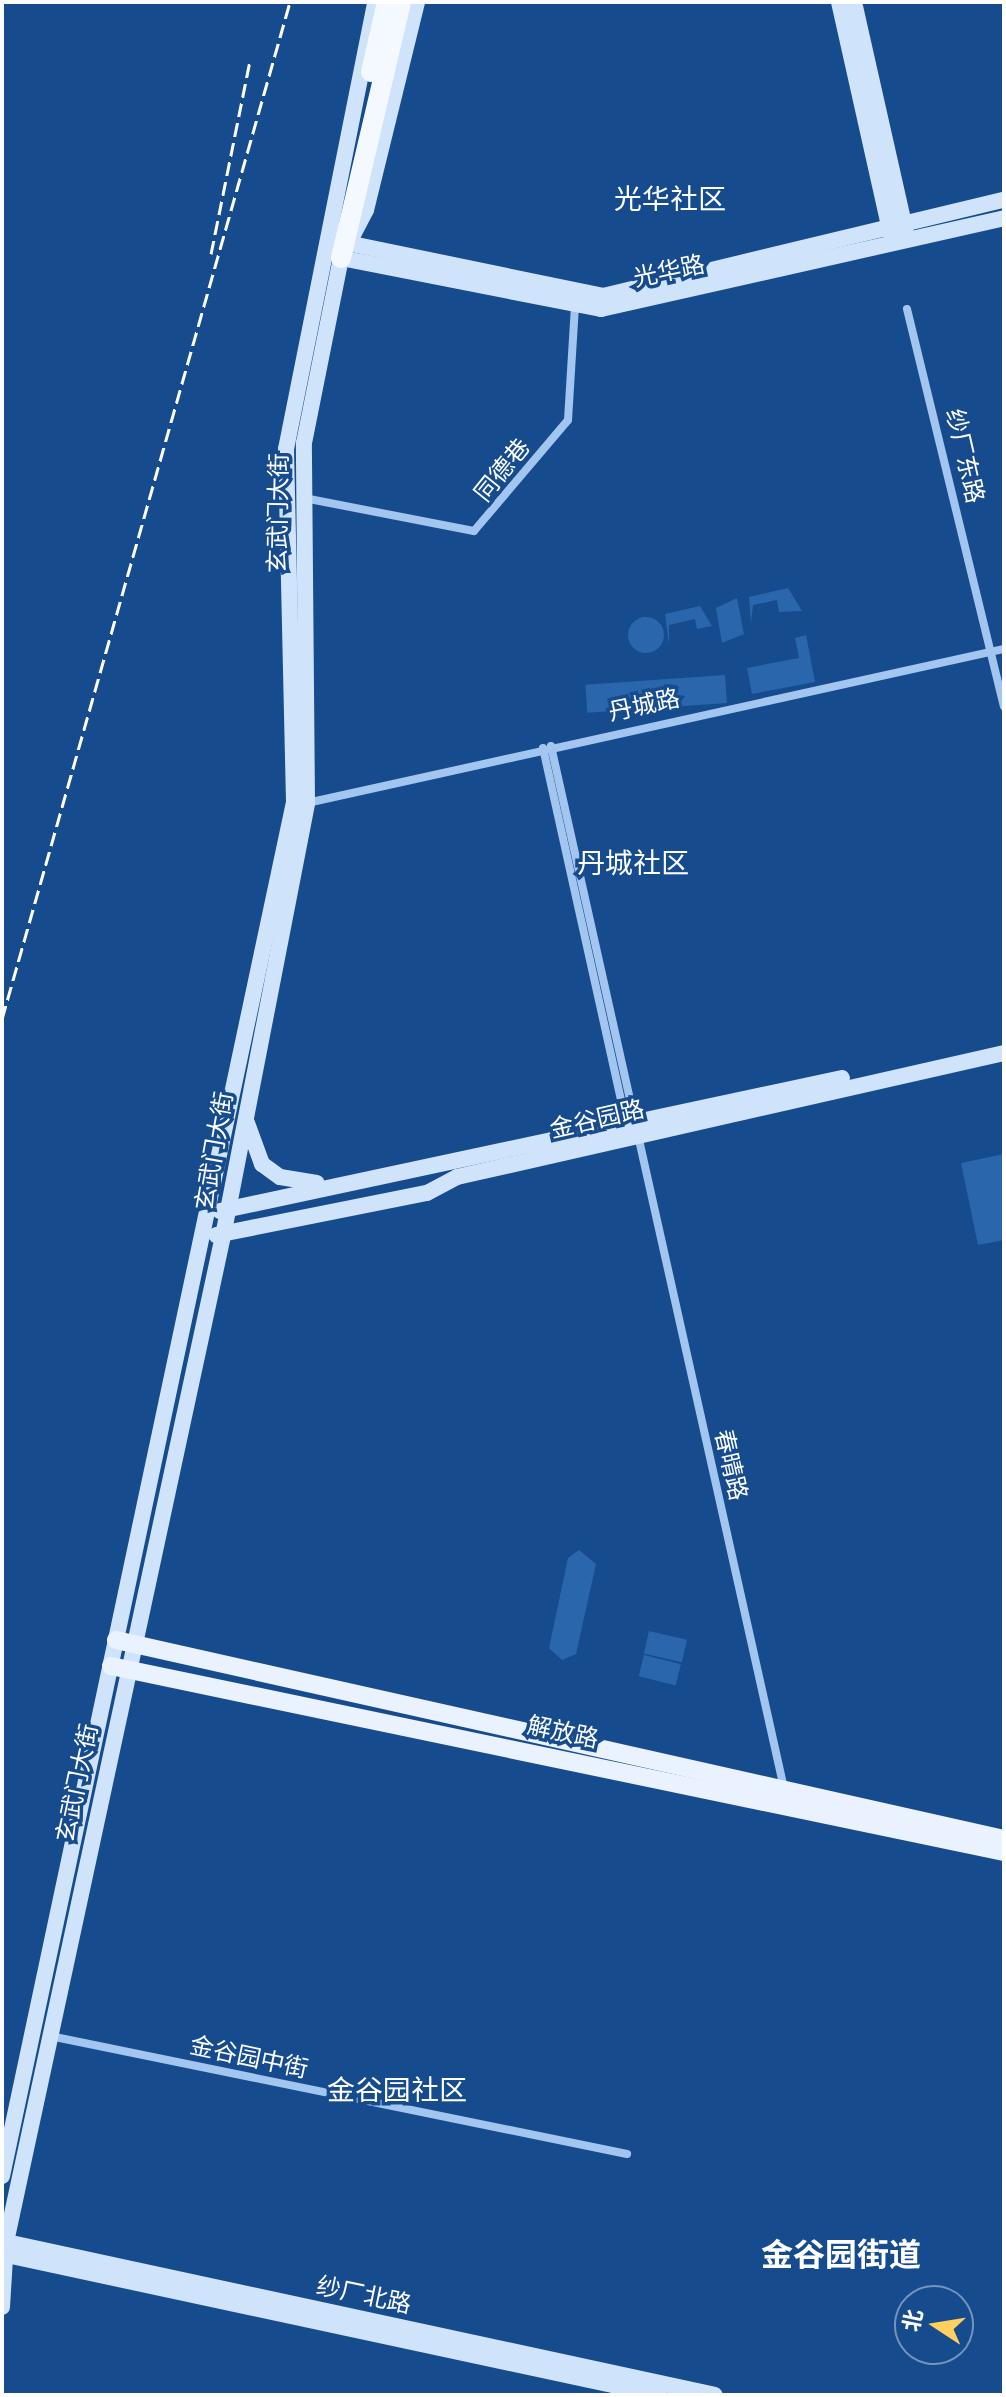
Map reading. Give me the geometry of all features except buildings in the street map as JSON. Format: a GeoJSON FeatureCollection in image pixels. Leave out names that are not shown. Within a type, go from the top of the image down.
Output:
{"type":"FeatureCollection","features":[{"type":"Feature","properties":{"kind":"highway"},"geometry":{"type":"LineString","coordinates":[[340,251],[387,2]]}},
{"type":"Feature","properties":{"kind":"highway"},"geometry":{"type":"LineString","coordinates":[[357,168],[401,2]]}},
{"type":"Feature","properties":{"kind":"main road","name":"玄武门大街"},"geometry":{"type":"LineString","coordinates":[[2,2176],[118,1667],[223,1236],[301,803],[299,497],[340,251],[339,160],[375,2]]}},
{"type":"Feature","properties":{"kind":"main road","name":"玄武门大街"},"geometry":{"type":"LineString","coordinates":[[124,1642],[204,1233],[301,803],[282,493],[340,251],[417,2]]}},
{"type":"Feature","properties":{"kind":"main road"},"geometry":{"type":"LineString","coordinates":[[839,2],[901,243]]}},
{"type":"Feature","properties":{"kind":"main road"},"geometry":{"type":"LineString","coordinates":[[854,2],[896,224]]}},
{"type":"Feature","properties":{"kind":"main road","name":"光华路"},"geometry":{"type":"LineString","coordinates":[[340,251],[603,296],[1004,200]]}},
{"type":"Feature","properties":{"kind":"main road","name":"光华路"},"geometry":{"type":"LineString","coordinates":[[340,251],[601,309],[1004,218]]}},
{"type":"Feature","properties":{"kind":"main road","name":"金谷园路"},"geometry":{"type":"LineString","coordinates":[[204,1233],[223,1236],[427,1193],[457,1177],[632,1126],[1004,1043]]}},
{"type":"Feature","properties":{"kind":"main road","name":"金谷园路"},"geometry":{"type":"LineString","coordinates":[[209,1210],[227,1212],[362,1177],[1004,1053]]}},
{"type":"Feature","properties":{"kind":"main road"},"geometry":{"type":"LineString","coordinates":[[246,1102],[247,1138],[280,1177],[306,1184],[362,1177]]}},
{"type":"Feature","properties":{"kind":"main road","name":"解放路"},"geometry":{"type":"LineString","coordinates":[[124,1642],[1004,1852]]}},
{"type":"Feature","properties":{"kind":"main road","name":"玄武门大街"},"geometry":{"type":"LineString","coordinates":[[2,2307],[4,2248],[49,2036],[118,1667]]}},
{"type":"Feature","properties":{"kind":"main road","name":"解放路"},"geometry":{"type":"LineString","coordinates":[[118,1667],[1004,1839]]}},
{"type":"Feature","properties":{"kind":"main road","name":"纱厂北路"},"geometry":{"type":"LineString","coordinates":[[4,2248],[659,2395]]}},
{"type":"Feature","properties":{"kind":"main road","name":"纱厂北路"},"geometry":{"type":"LineString","coordinates":[[4,2248],[715,2395]]}},
{"type":"Feature","properties":{"kind":"street","name":"同德巷"},"geometry":{"type":"LineString","coordinates":[[299,497],[474,531],[568,420],[575,305]]}},
{"type":"Feature","properties":{"kind":"street","name":"纱厂东路"},"geometry":{"type":"LineString","coordinates":[[907,309],[980,630],[993,651],[1004,706]]}},
{"type":"Feature","properties":{"kind":"street","name":"丹城路"},"geometry":{"type":"LineString","coordinates":[[301,803],[1004,649]]}},
{"type":"Feature","properties":{"kind":"street","name":"春晴路"},"geometry":{"type":"LineString","coordinates":[[547,747],[784,1798]]}},
{"type":"Feature","properties":{"kind":"street","name":"金谷园中街"},"geometry":{"type":"LineString","coordinates":[[49,2036],[627,2154]]}},
{"type":"Feature","properties":{"kind":"shaded area"},"geometry":{"type":"Polygon","coordinates":[[[788,588],[802,611],[779,612],[777,600],[753,605],[751,623],[749,597],[788,588]]]}},
{"type":"Feature","properties":{"kind":"shaded area"},"geometry":{"type":"Polygon","coordinates":[[[737,598],[744,634],[722,643],[716,608],[737,598]]]}},
{"type":"Feature","properties":{"kind":"shaded area"},"geometry":{"type":"Polygon","coordinates":[[[700,606],[712,626],[697,629],[695,619],[669,625],[669,645],[665,614],[700,606]]]}},
{"type":"Feature","properties":{"kind":"shaded area"},"geometry":{"type":"Polygon","coordinates":[[[646,617],[659,622],[664,635],[659,648],[646,653],[633,648],[628,635],[633,622],[646,617]]]}},
{"type":"Feature","properties":{"kind":"shaded area"},"geometry":{"type":"Polygon","coordinates":[[[806,635],[815,682],[752,694],[747,668],[799,658],[795,638],[806,635]]]}},
{"type":"Feature","properties":{"kind":"shaded area"},"geometry":{"type":"Polygon","coordinates":[[[725,675],[727,703],[587,713],[585,685],[725,675]]]}},
{"type":"Feature","properties":{"kind":"shaded area"},"geometry":{"type":"Polygon","coordinates":[[[1004,1154],[1004,1240],[978,1245],[961,1163],[1004,1154]]]}},
{"type":"Feature","properties":{"kind":"shaded area"},"geometry":{"type":"Polygon","coordinates":[[[579,1550],[596,1564],[576,1654],[562,1660],[549,1648],[568,1558],[579,1550]]]}},
{"type":"Feature","properties":{"kind":"shaded area"},"geometry":{"type":"Polygon","coordinates":[[[649,1631],[687,1640],[682,1662],[644,1653],[649,1631]]]}},
{"type":"Feature","properties":{"kind":"shaded area"},"geometry":{"type":"Polygon","coordinates":[[[644,1655],[681,1664],[676,1686],[639,1676],[644,1655]]]}},
{"type":"Feature","properties":{"kind":"railway"},"geometry":{"type":"LineString","coordinates":[[2,1019],[290,2]]}},
{"type":"Feature","properties":{"kind":"railway"},"geometry":{"type":"LineString","coordinates":[[211,254],[250,61]]}},
{"type":"Feature","properties":{"kind":"district","name":"光华社区"},"geometry":{"type":"Point","coordinates":[670,199]}},
{"type":"Feature","properties":{"kind":"district","name":"丹城社区"},"geometry":{"type":"Point","coordinates":[633,863]}},
{"type":"Feature","properties":{"kind":"district","name":"金谷园社区"},"geometry":{"type":"Point","coordinates":[397,2090]}},
{"type":"Feature","properties":{"kind":"district","name":"金谷园街道"},"geometry":{"type":"Point","coordinates":[841,2254]}}]}
